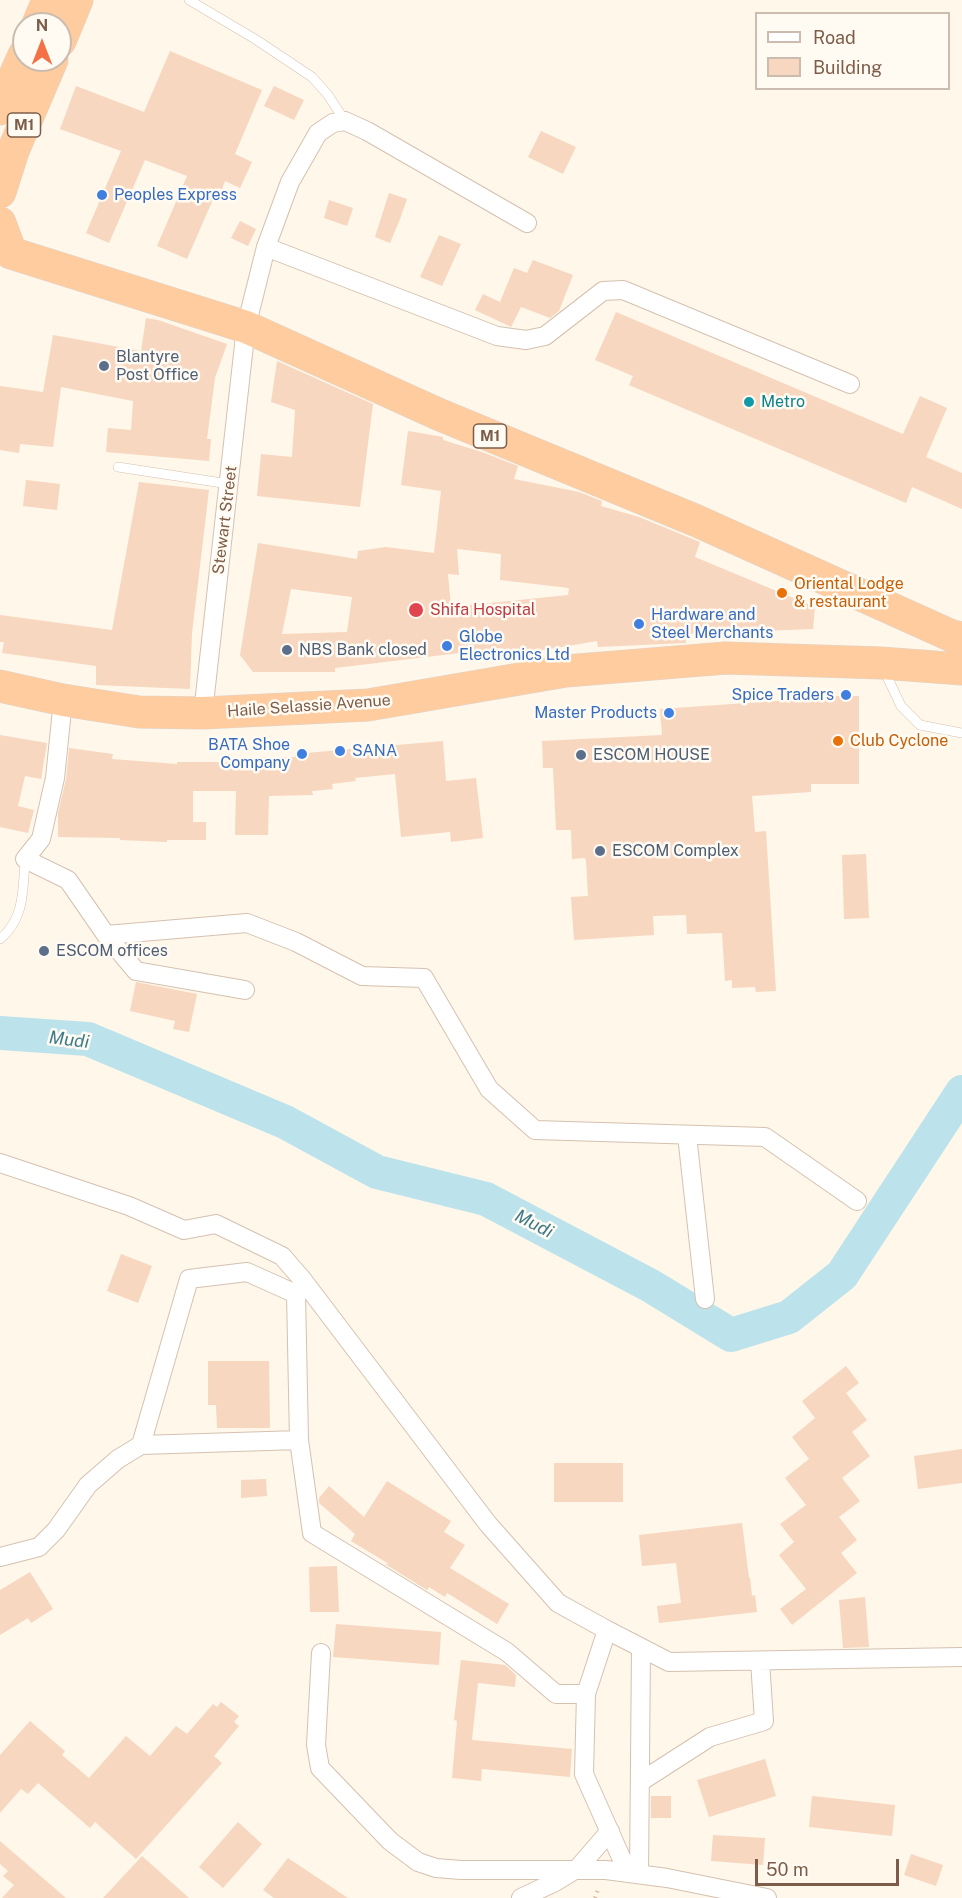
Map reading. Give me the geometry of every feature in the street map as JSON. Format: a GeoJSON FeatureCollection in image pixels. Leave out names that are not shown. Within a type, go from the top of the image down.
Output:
{"type":"FeatureCollection","features":[{"type":"Feature","properties":{"kind":"highway","name":"M1"},"geometry":{"type":"LineString","coordinates":[[0,109],[16,72]]}},
{"type":"Feature","properties":{"kind":"highway","name":"M1"},"geometry":{"type":"LineString","coordinates":[[0,192],[13,151],[47,72]]}},
{"type":"Feature","properties":{"kind":"highway","name":"M1"},"geometry":{"type":"LineString","coordinates":[[0,223],[11,253],[246,327],[438,414],[697,521],[952,636],[962,638]]}},
{"type":"Feature","properties":{"kind":"highway","name":"Haile Selassie Avenue"},"geometry":{"type":"LineString","coordinates":[[0,686],[63,700],[139,712],[203,713],[369,705],[566,671],[726,658],[881,663],[962,669]]}},
{"type":"Feature","properties":{"kind":"street"},"geometry":{"type":"LineString","coordinates":[[345,121],[367,131],[528,223]]}},
{"type":"Feature","properties":{"kind":"street","name":"Stewart Street"},"geometry":{"type":"LineString","coordinates":[[203,713],[246,327],[267,247],[290,182],[318,134],[333,123],[345,121]]}},
{"type":"Feature","properties":{"kind":"street"},"geometry":{"type":"LineString","coordinates":[[267,247],[507,338],[526,340],[544,336],[603,291],[623,290],[850,384]]}},
{"type":"Feature","properties":{"kind":"street"},"geometry":{"type":"LineString","coordinates":[[63,700],[55,778],[40,839],[25,859],[68,880],[106,935],[136,971],[245,990]]}},
{"type":"Feature","properties":{"kind":"street"},"geometry":{"type":"LineString","coordinates":[[106,935],[247,923],[296,942],[362,976],[424,978],[489,1089],[535,1130],[765,1137],[857,1201]]}},
{"type":"Feature","properties":{"kind":"street"},"geometry":{"type":"LineString","coordinates":[[687,1135],[705,1299]]}},
{"type":"Feature","properties":{"kind":"street"},"geometry":{"type":"LineString","coordinates":[[0,1163],[129,1206],[184,1230],[216,1224],[282,1256],[309,1288],[488,1524],[558,1603],[641,1648],[669,1662],[962,1657]]}},
{"type":"Feature","properties":{"kind":"street"},"geometry":{"type":"LineString","coordinates":[[141,1445],[189,1279],[247,1272],[296,1294],[299,1440],[312,1533],[507,1652],[556,1694],[586,1694]]}},
{"type":"Feature","properties":{"kind":"street"},"geometry":{"type":"LineString","coordinates":[[0,1557],[39,1546],[56,1530],[88,1485],[118,1460],[141,1445],[299,1440]]}},
{"type":"Feature","properties":{"kind":"street"},"geometry":{"type":"LineString","coordinates":[[607,1630],[586,1694],[584,1774],[610,1831],[634,1874]]}},
{"type":"Feature","properties":{"kind":"street"},"geometry":{"type":"LineString","coordinates":[[634,1874],[640,1782],[641,1648]]}},
{"type":"Feature","properties":{"kind":"street"},"geometry":{"type":"LineString","coordinates":[[321,1653],[316,1745],[320,1768],[390,1841],[418,1862],[436,1868],[461,1870],[578,1868],[634,1874],[767,1898]]}},
{"type":"Feature","properties":{"kind":"street"},"geometry":{"type":"LineString","coordinates":[[640,1782],[710,1737],[764,1721],[760,1661]]}},
{"type":"Feature","properties":{"kind":"street"},"geometry":{"type":"LineString","coordinates":[[521,1898],[578,1868],[610,1831]]}},
{"type":"Feature","properties":{"kind":"lane"},"geometry":{"type":"LineString","coordinates":[[189,0],[255,39],[312,77],[328,95],[345,121]]}},
{"type":"Feature","properties":{"kind":"lane"},"geometry":{"type":"LineString","coordinates":[[118,467],[229,484]]}},
{"type":"Feature","properties":{"kind":"lane"},"geometry":{"type":"LineString","coordinates":[[881,663],[901,705],[920,725],[962,733]]}},
{"type":"Feature","properties":{"kind":"lane"},"geometry":{"type":"LineString","coordinates":[[0,939],[11,928],[21,910],[25,859]]}},
{"type":"Feature","properties":{"kind":"building"},"geometry":{"type":"Polygon","coordinates":[[[170,51],[262,90],[235,154],[252,162],[240,188],[225,181],[222,189],[218,188],[187,259],[157,246],[187,176],[145,160],[109,243],[86,233],[121,151],[60,129],[76,86],[144,112],[170,51]]]}},
{"type":"Feature","properties":{"kind":"building"},"geometry":{"type":"Polygon","coordinates":[[[274,86],[304,100],[294,120],[264,106],[274,86]]]}},
{"type":"Feature","properties":{"kind":"building"},"geometry":{"type":"Polygon","coordinates":[[[541,131],[576,147],[563,174],[528,157],[541,131]]]}},
{"type":"Feature","properties":{"kind":"building"},"geometry":{"type":"Polygon","coordinates":[[[389,193],[407,199],[390,243],[375,237],[389,193]]]}},
{"type":"Feature","properties":{"kind":"building"},"geometry":{"type":"Polygon","coordinates":[[[329,200],[353,208],[347,226],[324,218],[329,200]]]}},
{"type":"Feature","properties":{"kind":"building"},"geometry":{"type":"Polygon","coordinates":[[[240,221],[256,229],[248,246],[231,238],[240,221]]]}},
{"type":"Feature","properties":{"kind":"building"},"geometry":{"type":"Polygon","coordinates":[[[439,235],[461,244],[442,286],[420,277],[439,235]]]}},
{"type":"Feature","properties":{"kind":"building"},"geometry":{"type":"Polygon","coordinates":[[[533,260],[573,275],[559,311],[550,318],[521,307],[511,327],[475,310],[483,294],[500,302],[514,268],[527,273],[533,260]]]}},
{"type":"Feature","properties":{"kind":"building","name":"Metro"},"geometry":{"type":"Polygon","coordinates":[[[616,312],[903,434],[920,396],[947,408],[926,457],[962,473],[962,509],[912,487],[906,503],[629,385],[633,376],[595,360],[616,312]]]}},
{"type":"Feature","properties":{"kind":"building"},"geometry":{"type":"Polygon","coordinates":[[[146,318],[227,344],[215,378],[207,439],[211,439],[209,461],[106,452],[108,428],[131,430],[133,401],[61,387],[53,447],[20,444],[19,453],[0,450],[0,386],[43,392],[53,335],[141,351],[146,318]]]}},
{"type":"Feature","properties":{"kind":"building"},"geometry":{"type":"Polygon","coordinates":[[[277,361],[373,404],[360,507],[257,496],[261,454],[292,457],[295,410],[271,402],[277,361]]]}},
{"type":"Feature","properties":{"kind":"building"},"geometry":{"type":"Polygon","coordinates":[[[408,431],[443,437],[443,440],[518,466],[514,479],[579,492],[602,501],[601,506],[639,517],[700,542],[695,557],[815,607],[813,629],[685,634],[686,643],[598,647],[597,641],[503,657],[501,648],[335,668],[335,672],[253,672],[240,655],[258,543],[357,559],[358,551],[386,547],[434,553],[441,491],[401,485],[408,431]],[[457,549],[459,575],[448,574],[451,607],[568,595],[569,588],[500,580],[501,554],[457,549]],[[291,589],[282,634],[347,632],[352,597],[291,589]]]}},
{"type":"Feature","properties":{"kind":"building"},"geometry":{"type":"Polygon","coordinates":[[[26,480],[60,484],[57,510],[23,506],[26,480]]]}},
{"type":"Feature","properties":{"kind":"building"},"geometry":{"type":"Polygon","coordinates":[[[139,482],[209,490],[192,633],[190,689],[96,685],[96,666],[2,653],[4,642],[0,642],[0,615],[112,630],[139,482]]]}},
{"type":"Feature","properties":{"kind":"building"},"geometry":{"type":"Polygon","coordinates":[[[819,696],[859,696],[859,784],[811,784],[811,792],[752,796],[755,832],[766,831],[776,991],[756,992],[755,987],[732,988],[732,980],[725,981],[722,933],[687,934],[686,915],[653,916],[654,935],[574,940],[571,897],[588,896],[586,861],[585,858],[572,859],[571,830],[556,830],[553,768],[543,768],[542,741],[662,735],[660,709],[819,698],[819,696]]]}},
{"type":"Feature","properties":{"kind":"building"},"geometry":{"type":"Polygon","coordinates":[[[0,735],[47,743],[41,779],[25,776],[18,806],[34,810],[28,833],[0,827],[0,735]]]}},
{"type":"Feature","properties":{"kind":"building"},"geometry":{"type":"Polygon","coordinates":[[[443,741],[446,781],[476,778],[483,838],[451,842],[450,832],[401,837],[395,774],[355,778],[356,781],[332,784],[333,789],[312,791],[313,795],[269,796],[268,835],[235,835],[236,791],[193,791],[193,822],[206,822],[206,840],[167,840],[167,842],[120,840],[120,838],[58,837],[58,813],[66,779],[69,748],[113,754],[112,759],[177,764],[177,762],[236,762],[236,758],[295,757],[295,754],[443,741]]]}},
{"type":"Feature","properties":{"kind":"building"},"geometry":{"type":"Polygon","coordinates":[[[866,854],[869,918],[844,919],[842,855],[866,854]]]}},
{"type":"Feature","properties":{"kind":"building"},"geometry":{"type":"Polygon","coordinates":[[[136,982],[197,994],[189,1032],[173,1029],[175,1021],[130,1011],[136,982]]]}},
{"type":"Feature","properties":{"kind":"building"},"geometry":{"type":"Polygon","coordinates":[[[121,1254],[152,1266],[138,1303],[107,1291],[121,1254]]]}},
{"type":"Feature","properties":{"kind":"building"},"geometry":{"type":"Polygon","coordinates":[[[208,1361],[269,1361],[270,1428],[217,1428],[216,1405],[208,1405],[208,1361]]]}},
{"type":"Feature","properties":{"kind":"building"},"geometry":{"type":"Polygon","coordinates":[[[846,1366],[859,1383],[846,1393],[867,1420],[852,1432],[870,1456],[842,1478],[860,1501],[839,1517],[857,1540],[841,1553],[857,1573],[792,1625],[780,1609],[806,1589],[779,1555],[794,1542],[780,1524],[806,1505],[785,1478],[809,1459],[792,1437],[815,1418],[802,1401],[846,1366]]]}},
{"type":"Feature","properties":{"kind":"building"},"geometry":{"type":"Polygon","coordinates":[[[962,1449],[962,1483],[918,1489],[914,1456],[962,1449]]]}},
{"type":"Feature","properties":{"kind":"building"},"geometry":{"type":"Polygon","coordinates":[[[554,1463],[623,1463],[623,1502],[554,1502],[554,1463]]]}},
{"type":"Feature","properties":{"kind":"building"},"geometry":{"type":"Polygon","coordinates":[[[266,1479],[267,1496],[241,1498],[241,1480],[266,1479]]]}},
{"type":"Feature","properties":{"kind":"building"},"geometry":{"type":"Polygon","coordinates":[[[387,1481],[451,1521],[444,1532],[465,1545],[450,1568],[509,1604],[497,1624],[447,1593],[445,1597],[429,1587],[427,1590],[351,1541],[355,1534],[319,1503],[319,1498],[329,1486],[364,1517],[387,1481]]]}},
{"type":"Feature","properties":{"kind":"building"},"geometry":{"type":"Polygon","coordinates":[[[742,1523],[752,1596],[755,1595],[757,1612],[659,1623],[657,1606],[681,1603],[676,1563],[642,1566],[639,1535],[742,1523]]]}},
{"type":"Feature","properties":{"kind":"building"},"geometry":{"type":"Polygon","coordinates":[[[337,1566],[339,1612],[310,1612],[309,1567],[337,1566]]]}},
{"type":"Feature","properties":{"kind":"building"},"geometry":{"type":"Polygon","coordinates":[[[30,1572],[53,1609],[31,1623],[28,1618],[0,1635],[0,1590],[30,1572]]]}},
{"type":"Feature","properties":{"kind":"building"},"geometry":{"type":"Polygon","coordinates":[[[865,1597],[869,1647],[843,1648],[839,1600],[865,1597]]]}},
{"type":"Feature","properties":{"kind":"building"},"geometry":{"type":"Polygon","coordinates":[[[336,1624],[441,1632],[439,1665],[333,1657],[336,1624]]]}},
{"type":"Feature","properties":{"kind":"building"},"geometry":{"type":"Polygon","coordinates":[[[461,1660],[505,1665],[516,1675],[515,1687],[478,1683],[472,1740],[572,1749],[570,1777],[482,1769],[481,1781],[452,1778],[457,1721],[454,1720],[461,1660]]]}},
{"type":"Feature","properties":{"kind":"building"},"geometry":{"type":"Polygon","coordinates":[[[221,1702],[239,1716],[234,1722],[239,1726],[214,1756],[222,1763],[136,1859],[95,1822],[90,1828],[38,1783],[28,1794],[21,1789],[0,1813],[0,1755],[30,1721],[65,1751],[62,1755],[89,1778],[126,1736],[150,1756],[176,1726],[187,1734],[213,1704],[217,1707],[221,1702]]]}},
{"type":"Feature","properties":{"kind":"building"},"geometry":{"type":"Polygon","coordinates":[[[765,1759],[776,1796],[709,1817],[697,1780],[765,1759]]]}},
{"type":"Feature","properties":{"kind":"building"},"geometry":{"type":"Polygon","coordinates":[[[651,1796],[671,1796],[671,1818],[651,1818],[651,1796]]]}},
{"type":"Feature","properties":{"kind":"building"},"geometry":{"type":"Polygon","coordinates":[[[812,1796],[895,1805],[892,1836],[809,1827],[812,1796]]]}},
{"type":"Feature","properties":{"kind":"building"},"geometry":{"type":"Polygon","coordinates":[[[238,1822],[262,1844],[223,1888],[199,1867],[238,1822]]]}},
{"type":"Feature","properties":{"kind":"building"},"geometry":{"type":"Polygon","coordinates":[[[713,1835],[765,1838],[763,1865],[711,1861],[713,1835]]]}},
{"type":"Feature","properties":{"kind":"building"},"geometry":{"type":"Polygon","coordinates":[[[0,1841],[66,1898],[2,1898],[14,1885],[3,1876],[8,1871],[0,1864],[0,1841]]]}},
{"type":"Feature","properties":{"kind":"building"},"geometry":{"type":"Polygon","coordinates":[[[911,1854],[943,1865],[936,1886],[904,1875],[911,1854]]]}},
{"type":"Feature","properties":{"kind":"building"},"geometry":{"type":"Polygon","coordinates":[[[142,1856],[189,1898],[103,1898],[142,1856]]]}},
{"type":"Feature","properties":{"kind":"building"},"geometry":{"type":"Polygon","coordinates":[[[288,1858],[348,1898],[274,1898],[263,1890],[288,1858]]]}},
{"type":"Feature","properties":{"kind":"waterway","name":"Mudi"},"geometry":{"type":"LineString","coordinates":[[0,1033],[88,1039],[285,1122],[377,1172],[486,1199],[651,1286],[731,1335],[789,1317],[842,1275],[962,1092]]}},
{"type":"Feature","properties":{"kind":"place","name":"Peoples Express"},"geometry":{"type":"Point","coordinates":[102,195]}},
{"type":"Feature","properties":{"kind":"place","name":"Blantyre Post Office"},"geometry":{"type":"Point","coordinates":[104,366]}},
{"type":"Feature","properties":{"kind":"place","name":"Metro"},"geometry":{"type":"Point","coordinates":[749,402]}},
{"type":"Feature","properties":{"kind":"place","name":"Oriental Lodge & restaurant"},"geometry":{"type":"Point","coordinates":[782,593]}},
{"type":"Feature","properties":{"kind":"place","name":"Shifa Hospital"},"geometry":{"type":"Point","coordinates":[416,610]}},
{"type":"Feature","properties":{"kind":"place","name":"Hardware and Steel Merchants"},"geometry":{"type":"Point","coordinates":[639,624]}},
{"type":"Feature","properties":{"kind":"place","name":"Globe Electronics Ltd"},"geometry":{"type":"Point","coordinates":[447,646]}},
{"type":"Feature","properties":{"kind":"place","name":"NBS Bank closed"},"geometry":{"type":"Point","coordinates":[287,650]}},
{"type":"Feature","properties":{"kind":"place","name":"Spice Traders"},"geometry":{"type":"Point","coordinates":[846,695]}},
{"type":"Feature","properties":{"kind":"place","name":"Master Products"},"geometry":{"type":"Point","coordinates":[669,713]}},
{"type":"Feature","properties":{"kind":"place","name":"Club Cyclone"},"geometry":{"type":"Point","coordinates":[838,741]}},
{"type":"Feature","properties":{"kind":"place","name":"SANA"},"geometry":{"type":"Point","coordinates":[340,751]}},
{"type":"Feature","properties":{"kind":"place","name":"BATA Shoe Company"},"geometry":{"type":"Point","coordinates":[302,754]}},
{"type":"Feature","properties":{"kind":"place","name":"ESCOM HOUSE"},"geometry":{"type":"Point","coordinates":[581,755]}},
{"type":"Feature","properties":{"kind":"place","name":"ESCOM Complex"},"geometry":{"type":"Point","coordinates":[600,851]}},
{"type":"Feature","properties":{"kind":"place","name":"ESCOM offices"},"geometry":{"type":"Point","coordinates":[44,951]}}]}
